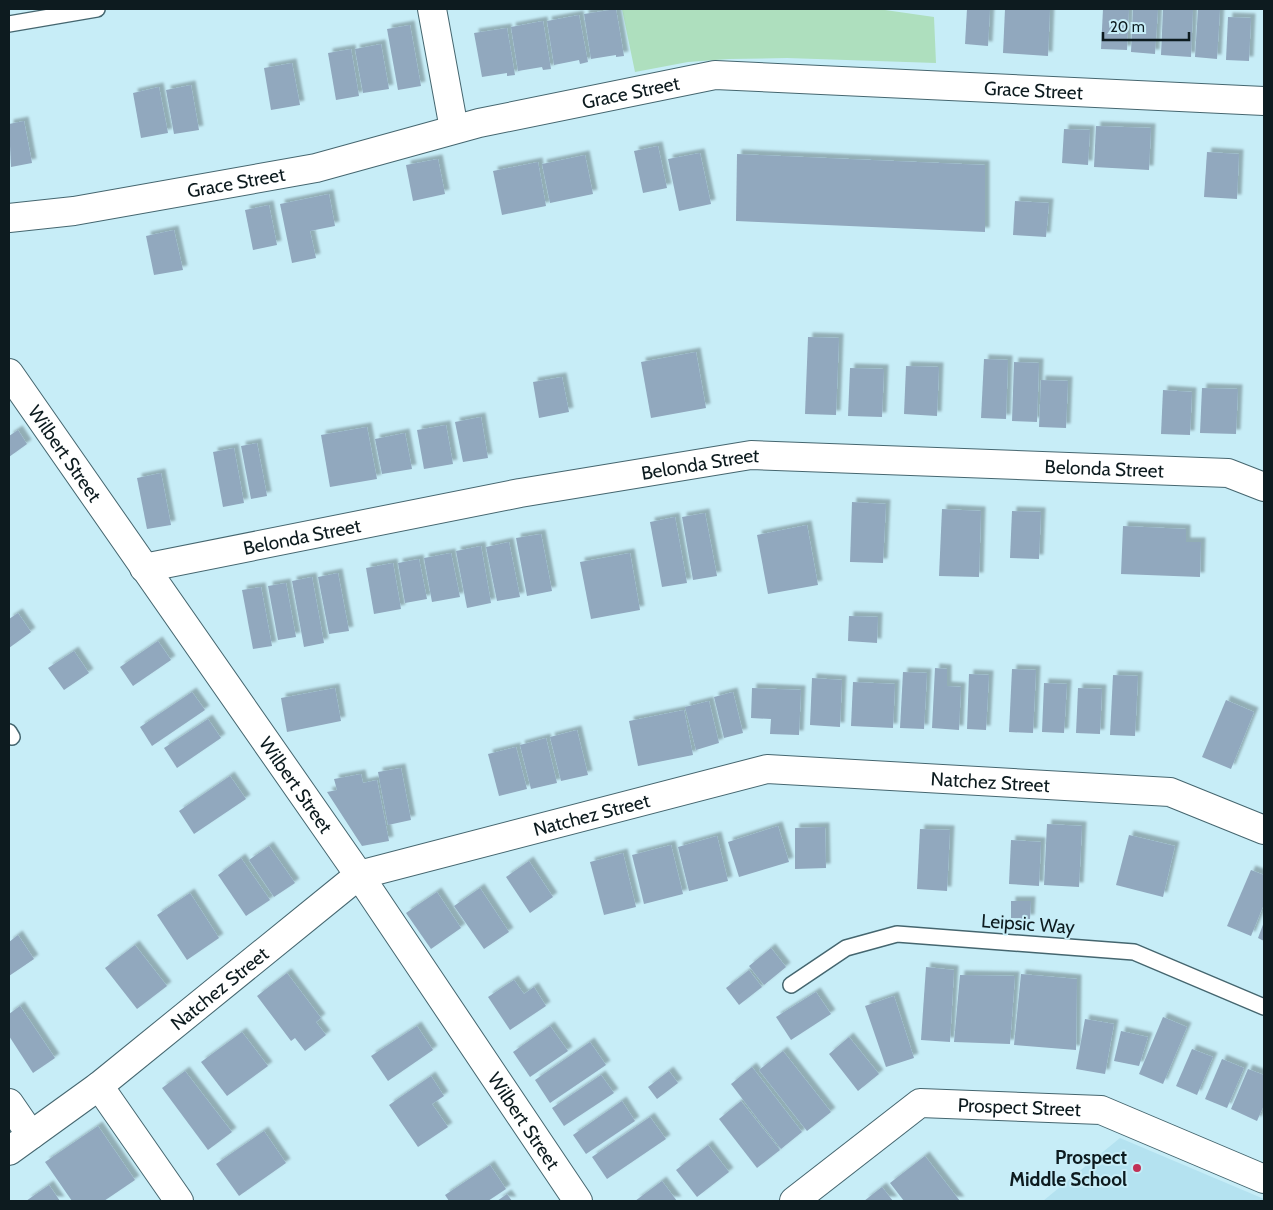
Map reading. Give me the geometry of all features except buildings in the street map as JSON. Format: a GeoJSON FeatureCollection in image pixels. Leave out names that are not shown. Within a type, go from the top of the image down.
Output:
{"type":"FeatureCollection","features":[{"type":"Feature","properties":{"kind":"street"},"geometry":{"type":"LineString","coordinates":[[432,9],[454,129]]}},
{"type":"Feature","properties":{"kind":"street","name":"Grace Street"},"geometry":{"type":"LineString","coordinates":[[9,218],[74,211],[316,168],[454,129],[715,75],[1264,101]]}},
{"type":"Feature","properties":{"kind":"street","name":"Wilbert Street"},"geometry":{"type":"LineString","coordinates":[[9,373],[359,875],[578,1201]]}},
{"type":"Feature","properties":{"kind":"street","name":"Belonda Street"},"geometry":{"type":"LineString","coordinates":[[144,568],[520,493],[750,455],[1228,473],[1264,487]]}},
{"type":"Feature","properties":{"kind":"street","name":"Natchez Street"},"geometry":{"type":"LineString","coordinates":[[9,1151],[99,1086],[359,875],[767,769],[1170,792],[1264,830]]}},
{"type":"Feature","properties":{"kind":"street"},"geometry":{"type":"LineString","coordinates":[[99,1086],[179,1201]]}},
{"type":"Feature","properties":{"kind":"street","name":"Prospect Street"},"geometry":{"type":"LineString","coordinates":[[803,1199],[920,1102],[1101,1110],[1264,1179]]}},
{"type":"Feature","properties":{"kind":"street"},"geometry":{"type":"LineString","coordinates":[[9,1103],[31,1135]]}},
{"type":"Feature","properties":{"kind":"lane"},"geometry":{"type":"LineString","coordinates":[[9,24],[97,9]]}},
{"type":"Feature","properties":{"kind":"lane","name":"Leipsic Way"},"geometry":{"type":"LineString","coordinates":[[790,985],[846,948],[897,934],[1134,952],[1264,1007]]}},
{"type":"Feature","properties":{"kind":"shaded area","name":"Prospect Middle School"},"geometry":{"type":"Polygon","coordinates":[[[1120,1138],[1264,1199],[1264,1201],[1043,1201],[1120,1138]]]}},
{"type":"Feature","properties":{"kind":"green space"},"geometry":{"type":"Polygon","coordinates":[[[622,9],[878,9],[934,17],[936,63],[787,58],[729,59],[688,62],[635,72],[622,9]]]}},
{"type":"Feature","properties":{"kind":"place","name":"Prospect Middle School"},"geometry":{"type":"Point","coordinates":[1137,1168]}}]}
